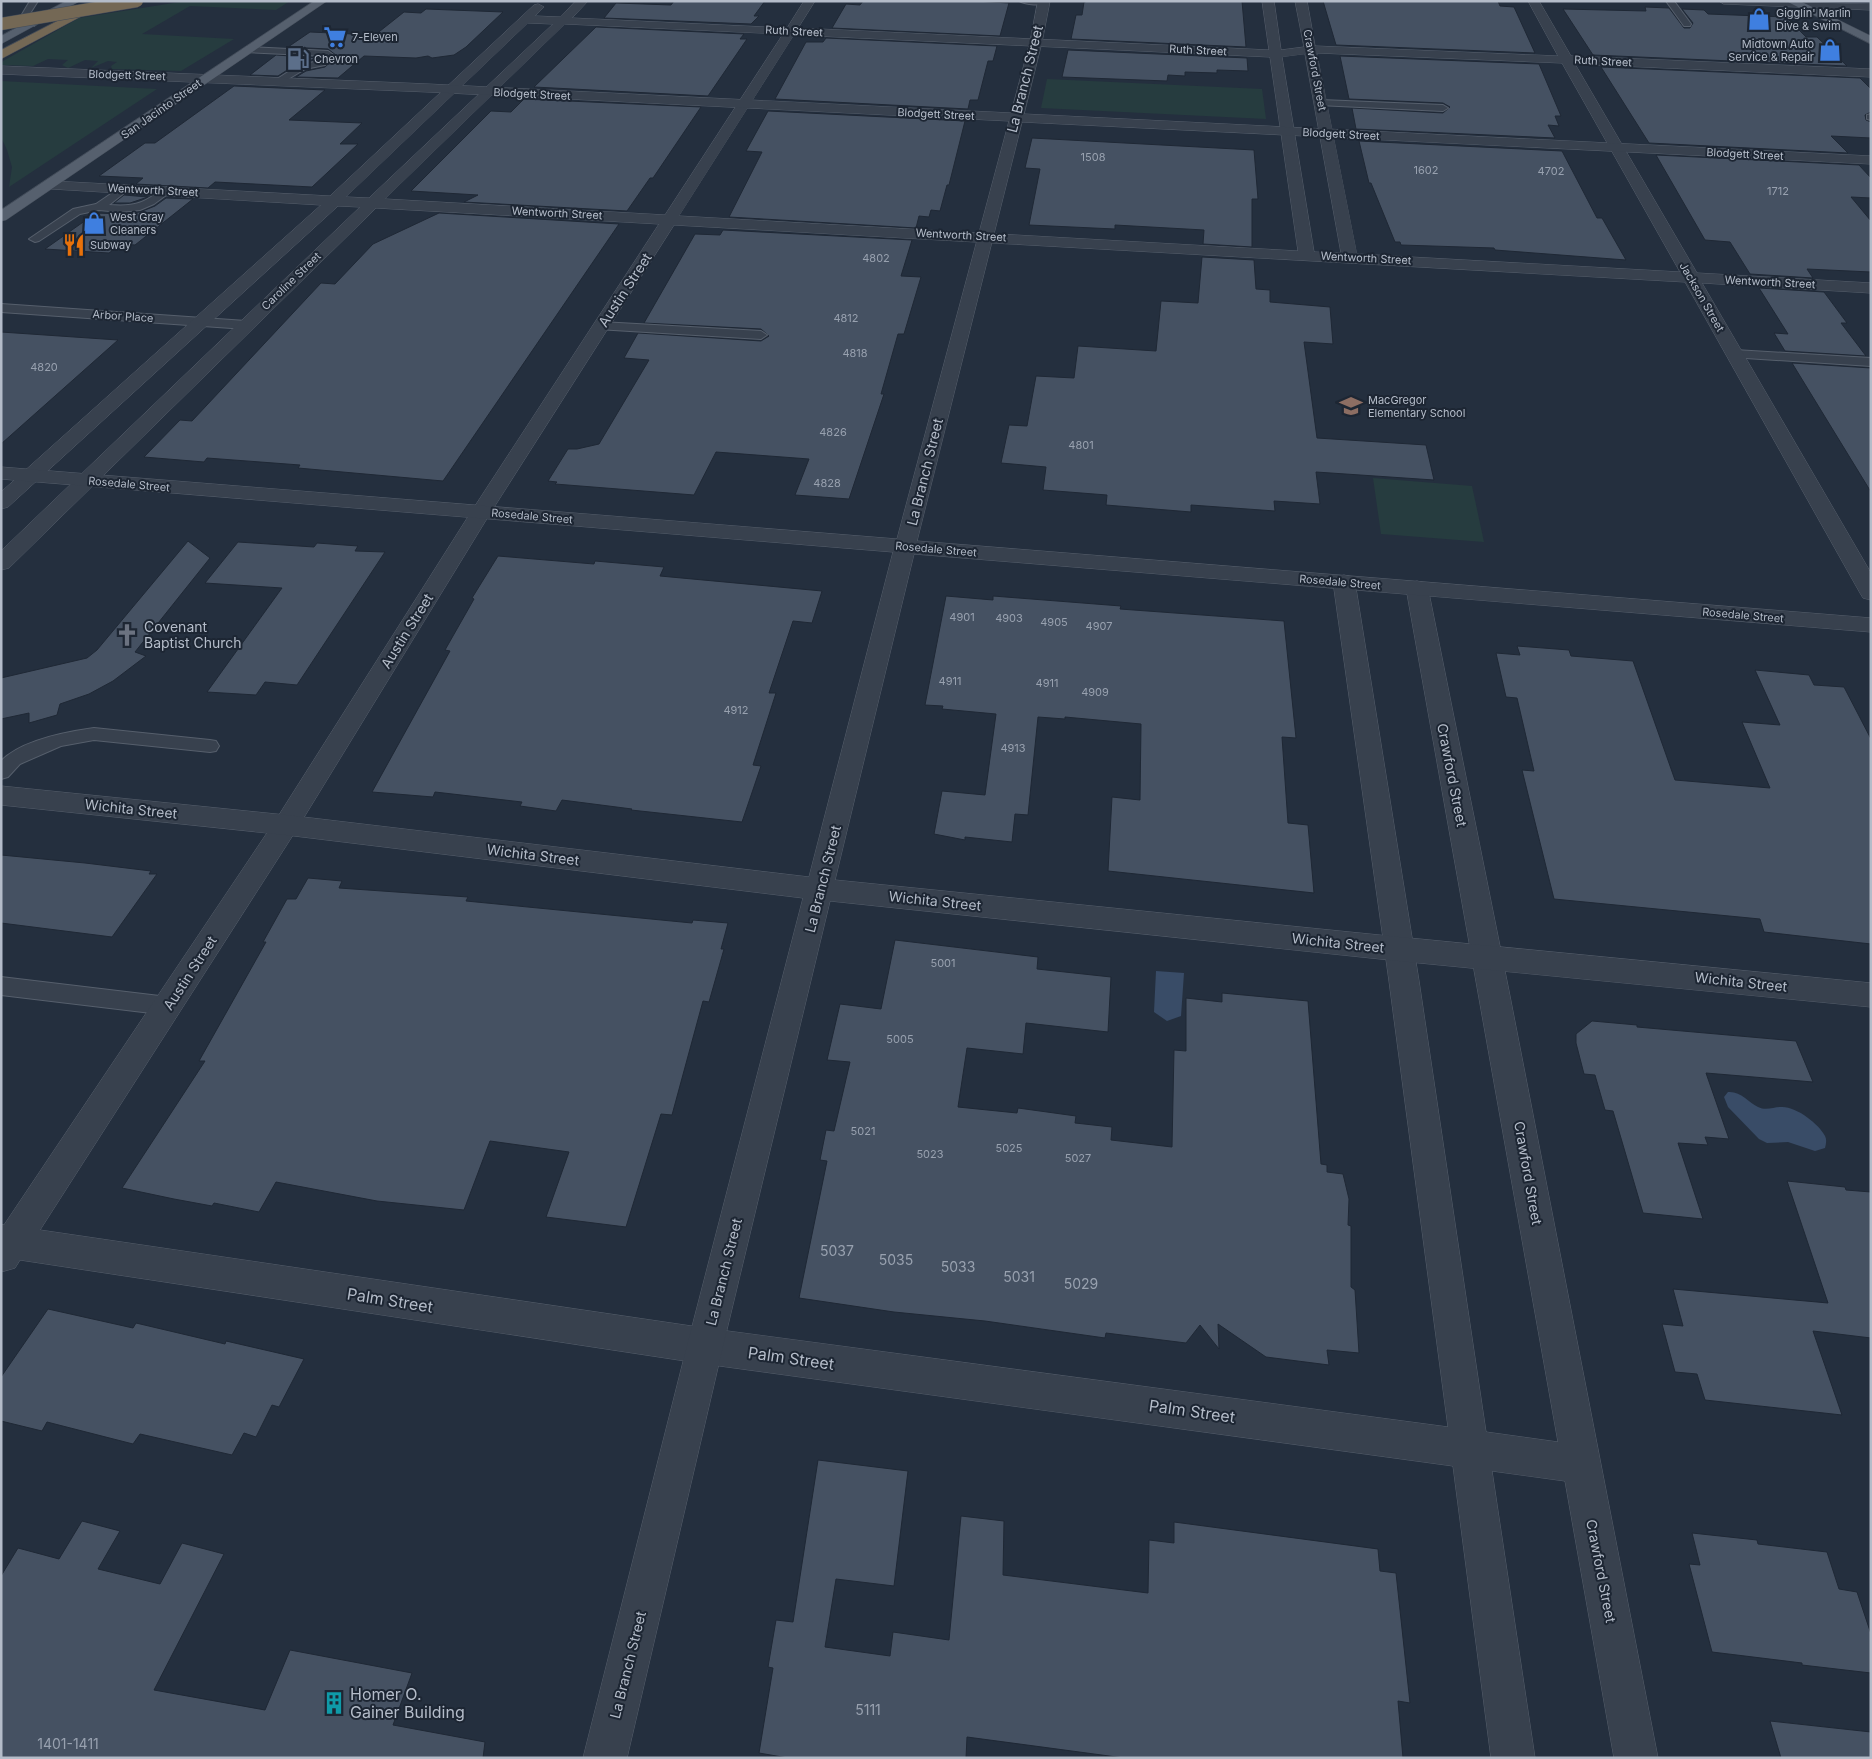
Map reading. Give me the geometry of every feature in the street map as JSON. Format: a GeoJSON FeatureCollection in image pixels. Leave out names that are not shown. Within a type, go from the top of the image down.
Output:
{"type":"FeatureCollection","features":[{"type":"Feature","properties":{"kind":"highway"},"geometry":{"type":"LineString","coordinates":[[11,10],[68,1]]}},
{"type":"Feature","properties":{"kind":"highway"},"geometry":{"type":"LineString","coordinates":[[1,55],[105,1]]}},
{"type":"Feature","properties":{"kind":"highway"},"geometry":{"type":"LineString","coordinates":[[1,24],[137,1]]}},
{"type":"Feature","properties":{"kind":"main road"},"geometry":{"type":"LineString","coordinates":[[1,41],[75,1]]}},
{"type":"Feature","properties":{"kind":"main road","name":"San Jacinto Street"},"geometry":{"type":"LineString","coordinates":[[1,217],[52,185],[247,50],[322,1]]}},
{"type":"Feature","properties":{"kind":"main road"},"geometry":{"type":"LineString","coordinates":[[1794,3],[1871,41]]}},
{"type":"Feature","properties":{"kind":"street"},"geometry":{"type":"LineString","coordinates":[[1,503],[334,201],[544,1]]}},
{"type":"Feature","properties":{"kind":"street","name":"Caroline Street"},"geometry":{"type":"LineString","coordinates":[[1,563],[583,1]]}},
{"type":"Feature","properties":{"kind":"street","name":"Austin Street"},"geometry":{"type":"LineString","coordinates":[[5,1248],[168,1006],[286,825],[480,512],[745,105],[810,1]]}},
{"type":"Feature","properties":{"kind":"street"},"geometry":{"type":"LineString","coordinates":[[1268,1],[1306,254]]}},
{"type":"Feature","properties":{"kind":"street","name":"Crawford Street"},"geometry":{"type":"LineString","coordinates":[[1301,1],[1312,49],[1326,134],[1350,257]]}},
{"type":"Feature","properties":{"kind":"street","name":"Jackson Street"},"geometry":{"type":"LineString","coordinates":[[1533,1],[1871,593]]}},
{"type":"Feature","properties":{"kind":"street"},"geometry":{"type":"LineString","coordinates":[[1724,1],[1871,7]]}},
{"type":"Feature","properties":{"kind":"street","name":"La Branch Street"},"geometry":{"type":"LineString","coordinates":[[606,1758],[705,1346],[906,547],[1036,42],[1044,2]]}},
{"type":"Feature","properties":{"kind":"street","name":"Ruth Street"},"geometry":{"type":"LineString","coordinates":[[526,19],[1276,54],[1312,49],[1871,73]]}},
{"type":"Feature","properties":{"kind":"street","name":"Blodgett Street"},"geometry":{"type":"LineString","coordinates":[[1,70],[280,81],[1871,160]]}},
{"type":"Feature","properties":{"kind":"street","name":"Wentworth Street"},"geometry":{"type":"LineString","coordinates":[[52,185],[1306,254],[1871,288]]}},
{"type":"Feature","properties":{"kind":"street","name":"Rosedale Street"},"geometry":{"type":"LineString","coordinates":[[1,473],[1871,625]]}},
{"type":"Feature","properties":{"kind":"street"},"geometry":{"type":"LineString","coordinates":[[1344,582],[1399,949],[1513,1758]]}},
{"type":"Feature","properties":{"kind":"street","name":"Crawford Street"},"geometry":{"type":"LineString","coordinates":[[1416,588],[1488,958],[1636,1758]]}},
{"type":"Feature","properties":{"kind":"street","name":"Wichita Street"},"geometry":{"type":"LineString","coordinates":[[1,795],[286,825],[820,890],[1871,995]]}},
{"type":"Feature","properties":{"kind":"street","name":"Palm Street"},"geometry":{"type":"LineString","coordinates":[[5,1248],[705,1346],[1581,1464]]}},
{"type":"Feature","properties":{"kind":"lane"},"geometry":{"type":"LineString","coordinates":[[34,1],[26,16],[34,23]]}},
{"type":"Feature","properties":{"kind":"lane"},"geometry":{"type":"LineString","coordinates":[[1023,1],[1044,2]]}},
{"type":"Feature","properties":{"kind":"lane"},"geometry":{"type":"LineString","coordinates":[[1670,1],[1687,24]]}},
{"type":"Feature","properties":{"kind":"lane"},"geometry":{"type":"LineString","coordinates":[[247,50],[328,54],[331,56],[322,64],[302,68],[280,81]]}},
{"type":"Feature","properties":{"kind":"lane"},"geometry":{"type":"LineString","coordinates":[[1321,104],[1443,108]]}},
{"type":"Feature","properties":{"kind":"lane"},"geometry":{"type":"LineString","coordinates":[[98,207],[124,188]]}},
{"type":"Feature","properties":{"kind":"lane"},"geometry":{"type":"LineString","coordinates":[[36,239],[77,211],[98,207],[120,210],[142,208],[168,190]]}},
{"type":"Feature","properties":{"kind":"lane","name":"Arbor Place"},"geometry":{"type":"LineString","coordinates":[[1,308],[246,325]]}},
{"type":"Feature","properties":{"kind":"lane"},"geometry":{"type":"LineString","coordinates":[[601,326],[761,335]]}},
{"type":"Feature","properties":{"kind":"lane"},"geometry":{"type":"LineString","coordinates":[[1735,354],[1871,362]]}},
{"type":"Feature","properties":{"kind":"lane"},"geometry":{"type":"LineString","coordinates":[[1,772],[14,759],[57,740],[94,734],[210,746]]}},
{"type":"Feature","properties":{"kind":"lane"},"geometry":{"type":"LineString","coordinates":[[1,986],[168,1006]]}},
{"type":"Feature","properties":{"kind":"green space"},"geometry":{"type":"Polygon","coordinates":[[[186,1],[290,1],[276,10],[190,6],[142,34],[234,39],[181,71],[112,69],[111,66],[117,62],[108,61],[91,68],[98,61],[85,60],[68,68],[62,65],[68,60],[48,59],[33,66],[1,65],[3,61],[79,18],[186,1]]]}},
{"type":"Feature","properties":{"kind":"green space"},"geometry":{"type":"Polygon","coordinates":[[[1047,79],[1262,89],[1266,119],[1041,108],[1047,79]]]}},
{"type":"Feature","properties":{"kind":"green space"},"geometry":{"type":"Polygon","coordinates":[[[1,81],[157,89],[9,187],[12,167],[1,137],[1,81]]]}},
{"type":"Feature","properties":{"kind":"green space"},"geometry":{"type":"Polygon","coordinates":[[[1373,478],[1472,486],[1484,542],[1381,534],[1373,478]]]}},
{"type":"Feature","properties":{"kind":"water"},"geometry":{"type":"Polygon","coordinates":[[[1156,971],[1184,973],[1181,1016],[1167,1021],[1154,1012],[1156,971]]]}},
{"type":"Feature","properties":{"kind":"water"},"geometry":{"type":"Polygon","coordinates":[[[1728,1092],[1737,1093],[1761,1108],[1787,1107],[1800,1113],[1822,1131],[1826,1139],[1825,1148],[1815,1151],[1788,1142],[1767,1143],[1759,1139],[1728,1107],[1724,1097],[1728,1092]]]}},
{"type":"Feature","properties":{"kind":"building"},"geometry":{"type":"Polygon","coordinates":[[[674,1],[765,1],[754,16],[759,16],[751,24],[604,18],[616,3],[671,5],[674,1]]]}},
{"type":"Feature","properties":{"kind":"building"},"geometry":{"type":"Polygon","coordinates":[[[863,1],[975,1],[1009,3],[1000,36],[832,28],[846,4],[860,5],[863,1]]]}},
{"type":"Feature","properties":{"kind":"building"},"geometry":{"type":"Polygon","coordinates":[[[1242,1],[1246,47],[1071,39],[1076,15],[1082,15],[1084,2],[1242,1]]]}},
{"type":"Feature","properties":{"kind":"building"},"geometry":{"type":"Polygon","coordinates":[[[1323,1],[1498,1],[1500,6],[1514,7],[1535,53],[1336,45],[1323,1]]]}},
{"type":"Feature","properties":{"kind":"building"},"geometry":{"type":"Polygon","coordinates":[[[1645,7],[1669,8],[1684,28],[1690,28],[1693,23],[1682,9],[1704,10],[1708,14],[1786,17],[1806,37],[1817,37],[1847,66],[1593,55],[1563,9],[1646,11],[1645,7]]]}},
{"type":"Feature","properties":{"kind":"building"},"geometry":{"type":"Polygon","coordinates":[[[426,9],[503,12],[466,47],[454,55],[432,58],[428,56],[416,58],[364,56],[338,78],[296,77],[306,71],[325,67],[337,56],[328,49],[288,47],[310,32],[375,35],[404,12],[421,13],[426,9]]]}},
{"type":"Feature","properties":{"kind":"building"},"geometry":{"type":"Polygon","coordinates":[[[596,27],[744,34],[740,39],[747,39],[708,96],[534,87],[596,27]]]}},
{"type":"Feature","properties":{"kind":"building"},"geometry":{"type":"Polygon","coordinates":[[[826,38],[997,46],[993,61],[988,61],[978,100],[970,100],[968,109],[775,99],[806,42],[823,42],[826,38]]]}},
{"type":"Feature","properties":{"kind":"building"},"geometry":{"type":"Polygon","coordinates":[[[1068,50],[1247,58],[1248,71],[1217,70],[1217,73],[1185,72],[1185,76],[1168,75],[1167,81],[1062,77],[1068,50]]]}},
{"type":"Feature","properties":{"kind":"building"},"geometry":{"type":"Polygon","coordinates":[[[276,55],[320,58],[298,63],[278,76],[250,75],[276,55]]]}},
{"type":"Feature","properties":{"kind":"building"},"geometry":{"type":"Polygon","coordinates":[[[1340,56],[1539,64],[1561,116],[1555,116],[1559,126],[1548,125],[1555,138],[1356,129],[1352,108],[1443,113],[1450,107],[1443,103],[1349,99],[1340,56]]]}},
{"type":"Feature","properties":{"kind":"building"},"geometry":{"type":"Polygon","coordinates":[[[1601,67],[1860,78],[1871,89],[1871,112],[1865,115],[1866,120],[1871,122],[1871,138],[1831,136],[1848,153],[1649,143],[1601,67]]]}},
{"type":"Feature","properties":{"kind":"building"},"geometry":{"type":"Polygon","coordinates":[[[234,86],[325,90],[289,120],[362,123],[340,144],[358,144],[312,187],[215,182],[208,188],[136,184],[143,178],[99,176],[145,143],[155,143],[234,86]]]}},
{"type":"Feature","properties":{"kind":"building"},"geometry":{"type":"Polygon","coordinates":[[[524,99],[701,107],[653,178],[650,178],[627,211],[464,202],[478,195],[411,191],[491,111],[511,112],[524,99]]]}},
{"type":"Feature","properties":{"kind":"building"},"geometry":{"type":"Polygon","coordinates":[[[768,111],[965,121],[949,185],[947,185],[940,211],[931,210],[929,217],[919,216],[916,228],[729,217],[762,152],[746,151],[768,111]]]}},
{"type":"Feature","properties":{"kind":"building"},"geometry":{"type":"Polygon","coordinates":[[[1032,138],[1254,150],[1258,199],[1252,199],[1252,247],[1203,244],[1204,230],[1115,225],[1115,229],[1029,225],[1040,169],[1025,168],[1032,138]]]}},
{"type":"Feature","properties":{"kind":"building"},"geometry":{"type":"Polygon","coordinates":[[[1359,141],[1562,151],[1597,218],[1602,218],[1626,260],[1495,250],[1494,248],[1401,245],[1400,242],[1395,242],[1371,183],[1369,183],[1359,141]]]}},
{"type":"Feature","properties":{"kind":"building"},"geometry":{"type":"Polygon","coordinates":[[[1656,155],[1859,165],[1871,178],[1871,198],[1851,197],[1871,221],[1871,272],[1807,269],[1813,278],[1750,274],[1730,242],[1705,240],[1656,155]]]}},
{"type":"Feature","properties":{"kind":"building"},"geometry":{"type":"Polygon","coordinates":[[[124,195],[148,197],[130,203],[114,203],[124,195]]]}},
{"type":"Feature","properties":{"kind":"building"},"geometry":{"type":"Polygon","coordinates":[[[166,198],[193,199],[135,245],[121,244],[109,253],[45,249],[96,213],[120,214],[140,212],[155,206],[166,198]]]}},
{"type":"Feature","properties":{"kind":"building"},"geometry":{"type":"Polygon","coordinates":[[[439,213],[619,224],[443,481],[298,468],[300,465],[207,458],[204,462],[144,457],[180,420],[192,421],[321,283],[335,284],[373,244],[439,213]]]}},
{"type":"Feature","properties":{"kind":"building"},"geometry":{"type":"Polygon","coordinates":[[[723,230],[912,240],[901,276],[921,277],[904,334],[898,334],[881,394],[884,394],[849,499],[795,495],[809,459],[716,452],[694,495],[555,484],[557,482],[548,481],[568,449],[599,444],[649,360],[624,358],[638,333],[761,341],[769,336],[761,329],[644,323],[695,234],[720,235],[723,230]]]}},
{"type":"Feature","properties":{"kind":"building"},"geometry":{"type":"Polygon","coordinates":[[[1202,257],[1254,260],[1256,289],[1270,290],[1270,302],[1330,307],[1333,344],[1304,342],[1317,438],[1426,445],[1434,480],[1316,472],[1320,504],[1274,501],[1275,511],[1191,505],[1191,512],[1106,505],[1107,495],[1043,490],[1046,467],[1001,463],[1009,425],[1027,426],[1036,376],[1074,378],[1078,346],[1156,351],[1161,301],[1198,303],[1202,257]]]}},
{"type":"Feature","properties":{"kind":"building"},"geometry":{"type":"Polygon","coordinates":[[[1759,288],[1824,292],[1847,323],[1841,323],[1866,356],[1785,351],[1774,333],[1788,334],[1759,288]]]}},
{"type":"Feature","properties":{"kind":"building"},"geometry":{"type":"Polygon","coordinates":[[[1,332],[118,340],[1,444],[1,332]]]}},
{"type":"Feature","properties":{"kind":"building"},"geometry":{"type":"Polygon","coordinates":[[[1792,363],[1871,368],[1871,492],[1792,363]]]}},
{"type":"Feature","properties":{"kind":"building"},"geometry":{"type":"Polygon","coordinates":[[[188,541],[210,558],[135,652],[146,656],[113,681],[89,694],[60,704],[57,715],[29,723],[29,713],[1,719],[1,678],[87,658],[97,650],[188,541]]]}},
{"type":"Feature","properties":{"kind":"building"},"geometry":{"type":"Polygon","coordinates":[[[238,542],[314,547],[317,543],[358,546],[355,551],[385,552],[297,685],[265,682],[256,695],[207,692],[282,588],[205,583],[238,542]]]}},
{"type":"Feature","properties":{"kind":"building"},"geometry":{"type":"Polygon","coordinates":[[[498,556],[594,564],[595,561],[664,567],[660,576],[822,591],[812,623],[793,621],[769,693],[776,693],[753,765],[761,766],[742,822],[631,810],[562,800],[556,811],[520,806],[522,802],[435,792],[433,797],[372,792],[450,651],[445,650],[474,599],[472,598],[498,556]]]}},
{"type":"Feature","properties":{"kind":"building"},"geometry":{"type":"Polygon","coordinates":[[[946,596],[993,600],[993,596],[1121,606],[1120,609],[1284,621],[1296,738],[1282,737],[1288,823],[1308,825],[1314,893],[1108,871],[1112,797],[1140,800],[1141,724],[1065,717],[1065,719],[1038,717],[1028,815],[1015,814],[1012,842],[965,837],[965,840],[934,834],[942,791],[985,795],[996,714],[942,709],[943,706],[925,705],[946,596]]]}},
{"type":"Feature","properties":{"kind":"building"},"geometry":{"type":"Polygon","coordinates":[[[1517,646],[1569,650],[1571,656],[1633,661],[1675,780],[1770,788],[1742,722],[1780,725],[1755,670],[1809,675],[1814,685],[1844,687],[1871,739],[1871,944],[1764,932],[1760,919],[1554,899],[1522,770],[1534,771],[1517,698],[1506,697],[1496,653],[1520,655],[1517,646]]]}},
{"type":"Feature","properties":{"kind":"building"},"geometry":{"type":"Polygon","coordinates":[[[1,855],[151,871],[149,874],[157,874],[112,937],[1,923],[1,855]]]}},
{"type":"Feature","properties":{"kind":"building"},"geometry":{"type":"Polygon","coordinates":[[[308,878],[342,881],[339,888],[468,897],[466,901],[692,923],[693,920],[728,923],[721,949],[724,949],[709,1002],[703,1001],[672,1115],[661,1114],[626,1227],[546,1217],[569,1152],[490,1141],[464,1210],[377,1201],[276,1182],[259,1212],[214,1203],[212,1206],[122,1188],[205,1061],[199,1061],[266,942],[263,942],[287,899],[296,899],[308,878]]]}},
{"type":"Feature","properties":{"kind":"building"},"geometry":{"type":"Polygon","coordinates":[[[895,940],[1038,957],[1037,969],[1111,977],[1108,1032],[1026,1023],[1023,1054],[967,1048],[958,1107],[1017,1113],[1018,1108],[1076,1116],[1075,1123],[1112,1127],[1111,1140],[1172,1147],[1174,1050],[1186,1051],[1186,998],[1222,1002],[1222,993],[1308,1001],[1321,1164],[1327,1165],[1327,1172],[1343,1174],[1349,1199],[1348,1225],[1351,1226],[1351,1287],[1355,1290],[1359,1353],[1327,1350],[1329,1365],[1266,1357],[1218,1324],[1219,1349],[1200,1325],[1186,1343],[1106,1333],[1105,1338],[985,1321],[894,1312],[799,1298],[827,1161],[820,1160],[826,1130],[834,1131],[850,1062],[827,1060],[840,1004],[881,1009],[895,940]]]}},
{"type":"Feature","properties":{"kind":"building"},"geometry":{"type":"Polygon","coordinates":[[[1592,1021],[1637,1025],[1637,1027],[1796,1041],[1813,1082],[1706,1073],[1729,1139],[1705,1137],[1708,1145],[1678,1143],[1703,1219],[1643,1213],[1613,1111],[1605,1110],[1595,1075],[1584,1074],[1576,1043],[1576,1034],[1592,1021]]]}},
{"type":"Feature","properties":{"kind":"building"},"geometry":{"type":"Polygon","coordinates":[[[1787,1181],[1845,1187],[1846,1190],[1871,1192],[1871,1338],[1813,1331],[1842,1415],[1705,1400],[1697,1374],[1675,1372],[1662,1324],[1683,1326],[1673,1289],[1828,1303],[1787,1181]]]}},
{"type":"Feature","properties":{"kind":"building"},"geometry":{"type":"Polygon","coordinates":[[[48,1309],[133,1328],[136,1323],[225,1344],[226,1341],[304,1359],[279,1407],[272,1405],[256,1437],[244,1433],[232,1455],[140,1434],[133,1444],[47,1422],[42,1431],[1,1421],[1,1377],[48,1309]]]}},
{"type":"Feature","properties":{"kind":"building"},"geometry":{"type":"Polygon","coordinates":[[[818,1460],[908,1471],[894,1586],[836,1579],[825,1647],[890,1656],[893,1632],[949,1640],[961,1516],[1004,1521],[1003,1575],[1148,1593],[1149,1540],[1174,1543],[1174,1522],[1378,1549],[1380,1571],[1396,1573],[1410,1703],[1398,1701],[1403,1758],[1124,1758],[967,1737],[966,1758],[788,1758],[759,1753],[773,1668],[768,1667],[776,1620],[793,1622],[818,1460]]]}},
{"type":"Feature","properties":{"kind":"building"},"geometry":{"type":"Polygon","coordinates":[[[82,1521],[120,1531],[98,1569],[160,1584],[182,1543],[224,1554],[154,1690],[265,1710],[290,1650],[412,1673],[393,1725],[485,1742],[483,1758],[1,1758],[1,1576],[18,1548],[59,1559],[82,1521]]]}},
{"type":"Feature","properties":{"kind":"building"},"geometry":{"type":"Polygon","coordinates":[[[1692,1533],[1757,1540],[1758,1544],[1827,1552],[1839,1589],[1857,1592],[1871,1634],[1871,1673],[1712,1652],[1689,1564],[1700,1565],[1692,1533]]]}},
{"type":"Feature","properties":{"kind":"building"},"geometry":{"type":"Polygon","coordinates":[[[1770,1721],[1871,1732],[1871,1758],[1781,1758],[1770,1721]]]}},
{"type":"Feature","properties":{"kind":"place","name":"Gigglin' Marlin Dive & Swim"},"geometry":{"type":"Point","coordinates":[1759,19]}},
{"type":"Feature","properties":{"kind":"place","name":"7-Eleven"},"geometry":{"type":"Point","coordinates":[335,37]}},
{"type":"Feature","properties":{"kind":"place","name":"Midtown Auto Service & Repair"},"geometry":{"type":"Point","coordinates":[1830,50]}},
{"type":"Feature","properties":{"kind":"place","name":"Chevron"},"geometry":{"type":"Point","coordinates":[298,59]}},
{"type":"Feature","properties":{"kind":"place","name":"West Gray Cleaners"},"geometry":{"type":"Point","coordinates":[94,223]}},
{"type":"Feature","properties":{"kind":"place","name":"Subway"},"geometry":{"type":"Point","coordinates":[74,245]}},
{"type":"Feature","properties":{"kind":"place","name":"MacGregor Elementary School"},"geometry":{"type":"Point","coordinates":[1351,406]}},
{"type":"Feature","properties":{"kind":"place","name":"Covenant Baptist Church"},"geometry":{"type":"Point","coordinates":[127,635]}},
{"type":"Feature","properties":{"kind":"place","name":"Homer O. Gainer Building"},"geometry":{"type":"Point","coordinates":[334,1703]}}]}
